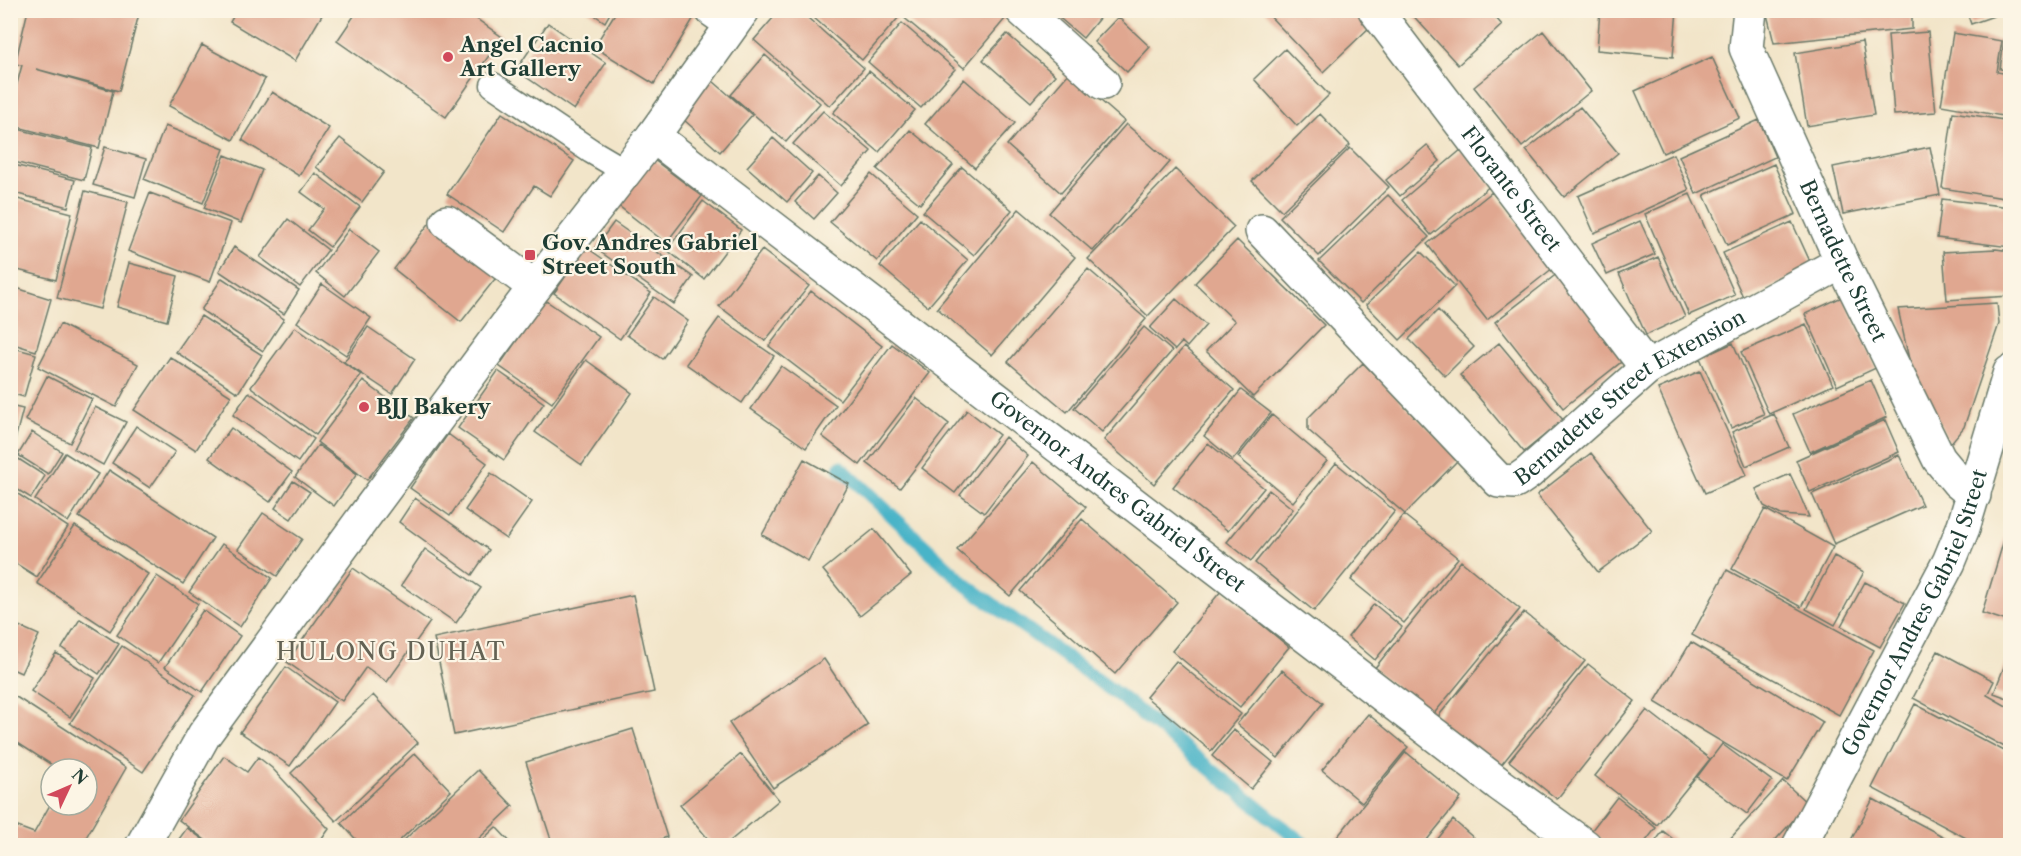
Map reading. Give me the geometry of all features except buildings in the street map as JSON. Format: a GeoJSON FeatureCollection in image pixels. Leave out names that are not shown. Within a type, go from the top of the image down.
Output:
{"type":"FeatureCollection","features":[{"type":"Feature","properties":{"kind":"street"},"geometry":{"type":"LineString","coordinates":[[1022,10],[1103,83]]}},
{"type":"Feature","properties":{"kind":"street","name":"Florante Street"},"geometry":{"type":"LineString","coordinates":[[1375,10],[1647,368]]}},
{"type":"Feature","properties":{"kind":"street","name":"Bernadette Street"},"geometry":{"type":"LineString","coordinates":[[1750,10],[1746,48],[1842,262],[1939,459],[1958,482],[1974,495]]}},
{"type":"Feature","properties":{"kind":"street"},"geometry":{"type":"LineString","coordinates":[[142,846],[204,735],[535,287],[653,135],[729,15]]}},
{"type":"Feature","properties":{"kind":"street","name":"Governor Andres Gabriel Street"},"geometry":{"type":"LineString","coordinates":[[653,135],[1489,776],[1585,846]]}},
{"type":"Feature","properties":{"kind":"street"},"geometry":{"type":"LineString","coordinates":[[447,222],[535,287]]}},
{"type":"Feature","properties":{"kind":"street","name":"Bernadette Street Extension"},"geometry":{"type":"LineString","coordinates":[[1262,231],[1499,481],[1515,482],[1647,368],[1842,262]]}},
{"type":"Feature","properties":{"kind":"street","name":"Governor Andres Gabriel Street"},"geometry":{"type":"LineString","coordinates":[[1799,846],[1964,528],[2010,372]]}},
{"type":"Feature","properties":{"kind":"lane"},"geometry":{"type":"LineString","coordinates":[[493,85],[591,151],[625,171]]}},
{"type":"Feature","properties":{"kind":"waterway"},"geometry":{"type":"LineString","coordinates":[[840,467],[966,585],[1121,697],[1306,846]]}},
{"type":"Feature","properties":{"kind":"place","name":"Angel Cacnio Art Gallery"},"geometry":{"type":"Point","coordinates":[448,57]}},
{"type":"Feature","properties":{"kind":"place","name":"Gov. Andres Gabriel Street South"},"geometry":{"type":"Point","coordinates":[530,255]}},
{"type":"Feature","properties":{"kind":"place","name":"BJJ Bakery"},"geometry":{"type":"Point","coordinates":[364,407]}},
{"type":"Feature","properties":{"kind":"district","name":"HULONG DUHAT"},"geometry":{"type":"Point","coordinates":[391,652]}}]}
